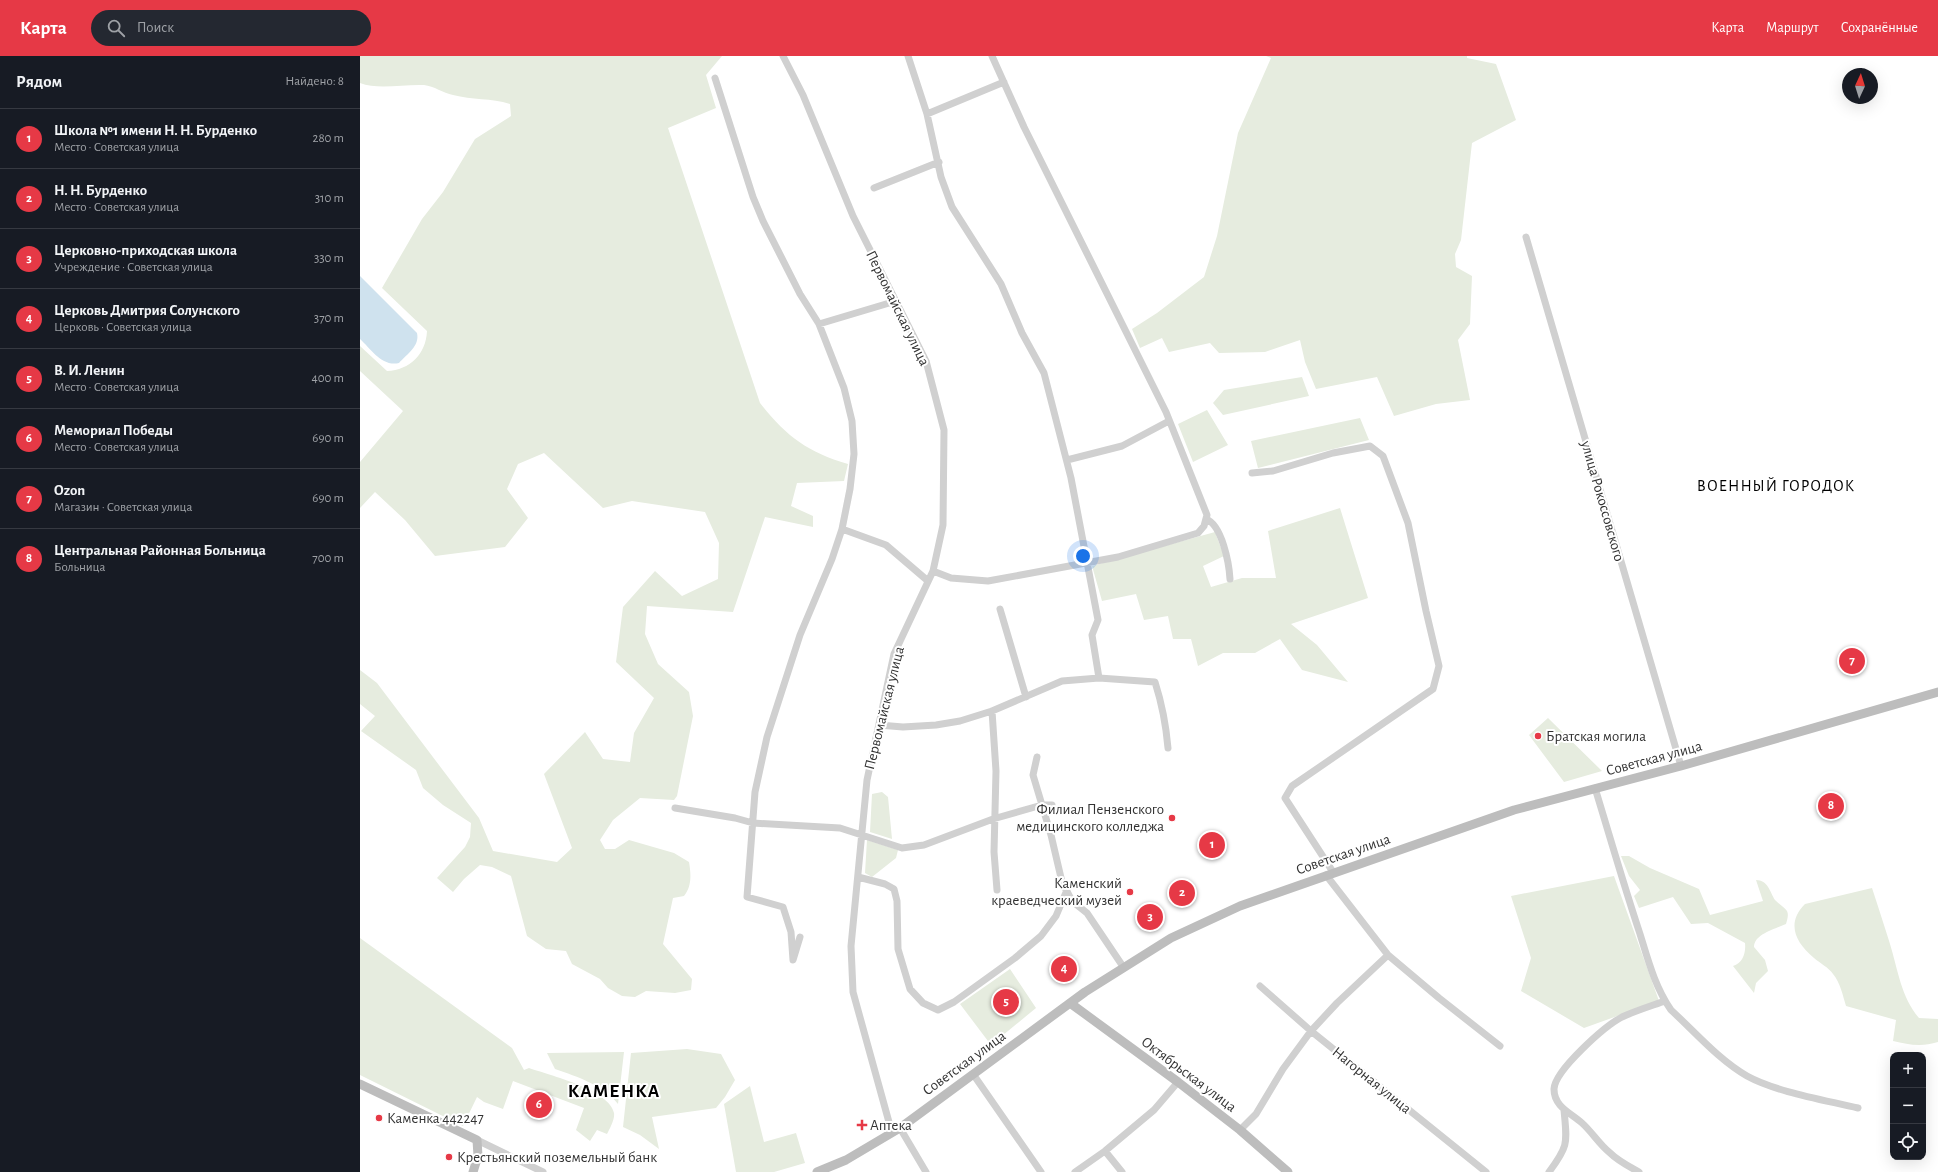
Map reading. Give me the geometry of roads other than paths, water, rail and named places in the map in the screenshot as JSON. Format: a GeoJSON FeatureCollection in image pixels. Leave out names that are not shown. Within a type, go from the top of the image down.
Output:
{"type":"FeatureCollection","features":[{"type":"Feature","properties":{"kind":"main road","name":"Советская улица"},"geometry":{"type":"LineString","coordinates":[[817,1172],[846,1160],[900,1128],[1070,1004],[1124,968],[1187,930],[1240,906],[1330,873],[1514,810],[1681,766],[1938,692]]}},
{"type":"Feature","properties":{"kind":"main road","name":"Октябрьская улица"},"geometry":{"type":"LineString","coordinates":[[1070,1004],[1178,1082],[1240,1130],[1288,1172]]}},
{"type":"Feature","properties":{"kind":"main road"},"geometry":{"type":"LineString","coordinates":[[360,1084],[477,1140],[478,1156],[473,1172]]}},
{"type":"Feature","properties":{"kind":"street","name":"Первомайская улица"},"geometry":{"type":"LineString","coordinates":[[783,56],[803,95],[853,216],[926,361],[944,430],[943,525],[932,571],[894,654],[867,780],[851,946],[854,992],[892,1133]]}},
{"type":"Feature","properties":{"kind":"street"},"geometry":{"type":"LineString","coordinates":[[908,56],[927,114],[941,177],[952,207],[1001,284],[1022,333],[1044,373],[1067,460],[1098,620],[1092,635],[1099,678]]}},
{"type":"Feature","properties":{"kind":"street"},"geometry":{"type":"LineString","coordinates":[[932,571],[951,578],[988,581],[1118,557],[1198,534],[1204,526],[1207,515],[1169,421],[1024,128],[992,56]]}},
{"type":"Feature","properties":{"kind":"street"},"geometry":{"type":"LineString","coordinates":[[715,78],[753,197],[763,221],[800,294],[819,324],[844,388],[852,421],[854,454],[850,489],[842,529],[832,560],[800,635],[777,701],[767,737],[755,792],[754,823],[747,897],[783,906],[791,932],[793,960],[800,937]]}},
{"type":"Feature","properties":{"kind":"street"},"geometry":{"type":"LineString","coordinates":[[927,114],[1004,82]]}},
{"type":"Feature","properties":{"kind":"street"},"geometry":{"type":"LineString","coordinates":[[874,188],[938,162]]}},
{"type":"Feature","properties":{"kind":"street","name":"улица Рокоссовского"},"geometry":{"type":"LineString","coordinates":[[1526,237],[1681,766]]}},
{"type":"Feature","properties":{"kind":"street"},"geometry":{"type":"LineString","coordinates":[[819,324],[896,301]]}},
{"type":"Feature","properties":{"kind":"street"},"geometry":{"type":"LineString","coordinates":[[1067,460],[1122,446],[1169,421]]}},
{"type":"Feature","properties":{"kind":"street"},"geometry":{"type":"LineString","coordinates":[[1252,473],[1273,471],[1333,453],[1370,446],[1383,456],[1408,523],[1439,666],[1433,689],[1292,786],[1285,798],[1330,873],[1388,955],[1439,998],[1500,1046]]}},
{"type":"Feature","properties":{"kind":"street"},"geometry":{"type":"LineString","coordinates":[[1206,518],[1210,520],[1222,540],[1229,562],[1230,579]]}},
{"type":"Feature","properties":{"kind":"street"},"geometry":{"type":"LineString","coordinates":[[842,529],[886,545],[928,581]]}},
{"type":"Feature","properties":{"kind":"street"},"geometry":{"type":"LineString","coordinates":[[1000,609],[1026,697]]}},
{"type":"Feature","properties":{"kind":"street"},"geometry":{"type":"LineString","coordinates":[[879,725],[936,725],[960,721],[992,711],[1062,681],[1099,678],[1155,682],[1167,729],[1168,748]]}},
{"type":"Feature","properties":{"kind":"street"},"geometry":{"type":"LineString","coordinates":[[992,711],[996,771],[994,819],[997,890]]}},
{"type":"Feature","properties":{"kind":"street"},"geometry":{"type":"LineString","coordinates":[[1037,757],[1033,775],[1062,882],[1072,901],[1087,913],[1124,968]]}},
{"type":"Feature","properties":{"kind":"street"},"geometry":{"type":"LineString","coordinates":[[1595,788],[1626,894],[1654,976],[1665,1001],[1671,1010],[1733,1067],[1748,1076],[1766,1084],[1858,1108]]}},
{"type":"Feature","properties":{"kind":"street"},"geometry":{"type":"LineString","coordinates":[[675,808],[735,818],[754,823],[840,828],[902,848],[924,845],[994,819],[1042,804],[1052,805]]}},
{"type":"Feature","properties":{"kind":"street"},"geometry":{"type":"LineString","coordinates":[[858,877],[885,884],[894,889],[897,901],[898,948],[910,989],[923,1003],[938,1010],[954,1002],[1015,958],[1041,936],[1056,916],[1067,890]]}},
{"type":"Feature","properties":{"kind":"street"},"geometry":{"type":"LineString","coordinates":[[1240,1130],[1256,1114],[1283,1069],[1311,1032],[1337,1004],[1388,955]]}},
{"type":"Feature","properties":{"kind":"street","name":"Нагорная улица"},"geometry":{"type":"LineString","coordinates":[[1260,986],[1311,1032],[1486,1172]]}},
{"type":"Feature","properties":{"kind":"street"},"geometry":{"type":"LineString","coordinates":[[1639,1172],[1621,1162],[1608,1152],[1582,1123],[1564,1110],[1556,1099],[1554,1089],[1557,1078],[1566,1065],[1610,1024],[1622,1017],[1665,1001]]}},
{"type":"Feature","properties":{"kind":"street"},"geometry":{"type":"LineString","coordinates":[[973,1074],[1041,1172]]}},
{"type":"Feature","properties":{"kind":"street"},"geometry":{"type":"LineString","coordinates":[[1075,1172],[1105,1151],[1154,1110],[1178,1082]]}},
{"type":"Feature","properties":{"kind":"street"},"geometry":{"type":"LineString","coordinates":[[1549,1172],[1562,1154],[1565,1147],[1566,1137],[1564,1110]]}},
{"type":"Feature","properties":{"kind":"street"},"geometry":{"type":"LineString","coordinates":[[900,1128],[926,1172]]}},
{"type":"Feature","properties":{"kind":"street"},"geometry":{"type":"LineString","coordinates":[[477,1140],[543,1172]]}},
{"type":"Feature","properties":{"kind":"street"},"geometry":{"type":"LineString","coordinates":[[1105,1151],[1122,1172]]}},
{"type":"Feature","properties":{"kind":"water"},"geometry":{"type":"Polygon","coordinates":[[[360,276],[417,333],[417,342],[415,346],[399,363],[393,364],[382,360],[360,339],[360,276]]]}},
{"type":"Feature","properties":{"kind":"place","name":"Ozon"},"geometry":{"type":"Point","coordinates":[1852,661]}},
{"type":"Feature","properties":{"kind":"place","name":"Братская могила"},"geometry":{"type":"Point","coordinates":[1538,736]}},
{"type":"Feature","properties":{"kind":"place","name":"Центральная Районная Больница"},"geometry":{"type":"Point","coordinates":[1831,806]}},
{"type":"Feature","properties":{"kind":"place","name":"Филиал Пензенского медицинского колледжа"},"geometry":{"type":"Point","coordinates":[1172,818]}},
{"type":"Feature","properties":{"kind":"place","name":"Школа №1 имени Н. Н. Бурденко"},"geometry":{"type":"Point","coordinates":[1212,845]}},
{"type":"Feature","properties":{"kind":"place","name":"Каменский краеведческий музей"},"geometry":{"type":"Point","coordinates":[1130,892]}},
{"type":"Feature","properties":{"kind":"place","name":"Н. Н. Бурденко"},"geometry":{"type":"Point","coordinates":[1182,893]}},
{"type":"Feature","properties":{"kind":"place","name":"Церковно-приходская школа"},"geometry":{"type":"Point","coordinates":[1150,917]}},
{"type":"Feature","properties":{"kind":"place","name":"Церковь Дмитрия Солунского"},"geometry":{"type":"Point","coordinates":[1064,969]}},
{"type":"Feature","properties":{"kind":"place","name":"В. И. Ленин"},"geometry":{"type":"Point","coordinates":[1006,1002]}},
{"type":"Feature","properties":{"kind":"place","name":"Мемориал Победы"},"geometry":{"type":"Point","coordinates":[539,1105]}},
{"type":"Feature","properties":{"kind":"place","name":"Каменка 442247"},"geometry":{"type":"Point","coordinates":[379,1118]}},
{"type":"Feature","properties":{"kind":"place","name":"Аптека"},"geometry":{"type":"Point","coordinates":[862,1125]}},
{"type":"Feature","properties":{"kind":"place","name":"Крестьянский поземельный банк"},"geometry":{"type":"Point","coordinates":[449,1157]}},
{"type":"Feature","properties":{"kind":"district","name":"ВОЕННЫЙ ГОРОДОК"},"geometry":{"type":"Point","coordinates":[1776,485]}},
{"type":"Feature","properties":{"kind":"district","name":"КАМЕНКА"},"geometry":{"type":"Point","coordinates":[614,1090]}}]}
